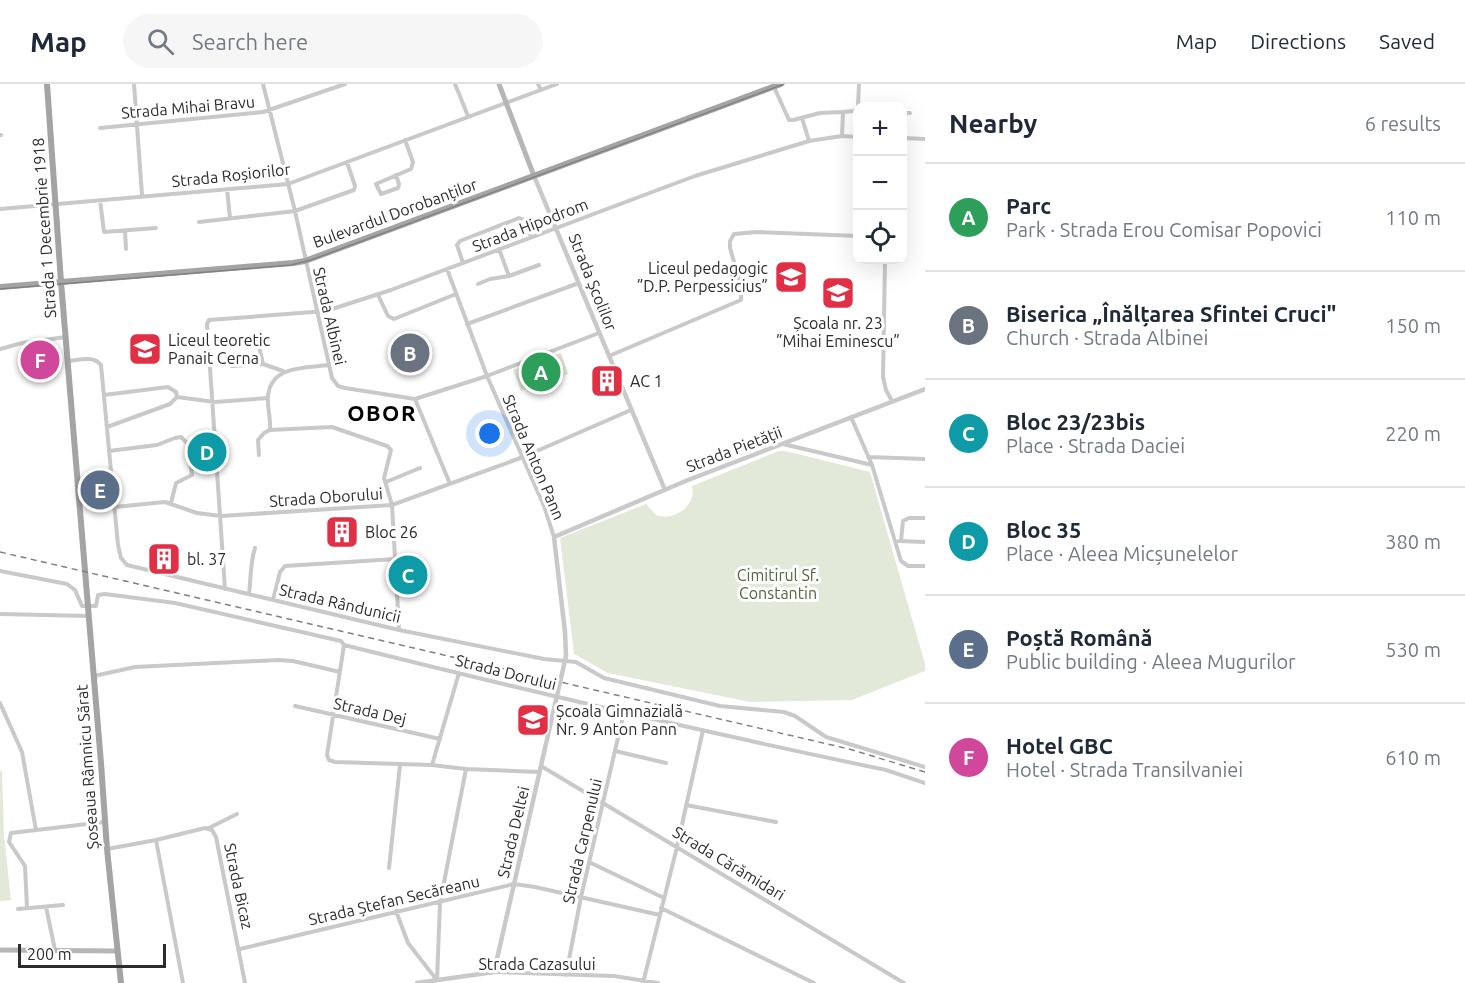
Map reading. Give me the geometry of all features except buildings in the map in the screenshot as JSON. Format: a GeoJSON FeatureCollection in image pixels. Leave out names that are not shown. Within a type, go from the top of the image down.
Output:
{"type":"FeatureCollection","features":[{"type":"Feature","properties":{"kind":"main road","name":"Strada 1 Decembrie 1918"},"geometry":{"type":"LineString","coordinates":[[47,84],[84,549]]}},
{"type":"Feature","properties":{"kind":"main road","name":"Strada Școlilor"},"geometry":{"type":"LineString","coordinates":[[499,84],[534,176]]}},
{"type":"Feature","properties":{"kind":"main road","name":"Bulevardul Dorobanților"},"geometry":{"type":"LineString","coordinates":[[0,287],[305,261],[781,84]]}},
{"type":"Feature","properties":{"kind":"main road","name":"Șoseaua Râmnicu Sărat"},"geometry":{"type":"LineString","coordinates":[[84,549],[106,849],[121,983]]}},
{"type":"Feature","properties":{"kind":"main road"},"geometry":{"type":"LineString","coordinates":[[0,950],[117,951]]}},
{"type":"Feature","properties":{"kind":"street"},"geometry":{"type":"LineString","coordinates":[[134,84],[142,195]]}},
{"type":"Feature","properties":{"kind":"street","name":"Strada Albinei"},"geometry":{"type":"LineString","coordinates":[[263,84],[295,211],[332,378],[338,386],[415,399]]}},
{"type":"Feature","properties":{"kind":"street","name":"Strada Mihai Bravu"},"geometry":{"type":"LineString","coordinates":[[100,128],[269,111],[345,84]]}},
{"type":"Feature","properties":{"kind":"street"},"geometry":{"type":"LineString","coordinates":[[455,84],[468,116]]}},
{"type":"Feature","properties":{"kind":"street"},"geometry":{"type":"LineString","coordinates":[[538,84],[541,90]]}},
{"type":"Feature","properties":{"kind":"street","name":"Strada Roșiorilor"},"geometry":{"type":"LineString","coordinates":[[0,210],[142,195],[288,184],[557,84]]}},
{"type":"Feature","properties":{"kind":"street"},"geometry":{"type":"LineString","coordinates":[[858,102],[859,84]]}},
{"type":"Feature","properties":{"kind":"street"},"geometry":{"type":"LineString","coordinates":[[774,87],[789,120],[820,113],[853,111]]}},
{"type":"Feature","properties":{"kind":"street"},"geometry":{"type":"LineString","coordinates":[[842,136],[843,112]]}},
{"type":"Feature","properties":{"kind":"street"},"geometry":{"type":"LineString","coordinates":[[802,118],[809,141]]}},
{"type":"Feature","properties":{"kind":"street","name":"Strada Hipodrom"},"geometry":{"type":"LineString","coordinates":[[208,344],[208,321],[326,311],[447,269],[695,176],[809,141],[853,137]]}},
{"type":"Feature","properties":{"kind":"street"},"geometry":{"type":"LineString","coordinates":[[907,138],[925,139]]}},
{"type":"Feature","properties":{"kind":"street"},"geometry":{"type":"LineString","coordinates":[[396,176],[398,188],[381,194],[376,184],[411,169],[405,140]]}},
{"type":"Feature","properties":{"kind":"street"},"geometry":{"type":"LineString","coordinates":[[200,222],[295,211],[354,190],[355,186],[347,162]]}},
{"type":"Feature","properties":{"kind":"street","name":"Strada Școlilor"},"geometry":{"type":"LineString","coordinates":[[534,176],[665,490]]}},
{"type":"Feature","properties":{"kind":"street"},"geometry":{"type":"LineString","coordinates":[[227,189],[230,218]]}},
{"type":"Feature","properties":{"kind":"street"},"geometry":{"type":"LineString","coordinates":[[100,200],[104,232],[156,228]]}},
{"type":"Feature","properties":{"kind":"street"},"geometry":{"type":"LineString","coordinates":[[463,263],[457,245],[460,241],[510,221],[519,218],[524,220],[531,237]]}},
{"type":"Feature","properties":{"kind":"street"},"geometry":{"type":"LineString","coordinates":[[125,231],[126,249]]}},
{"type":"Feature","properties":{"kind":"street"},"geometry":{"type":"LineString","coordinates":[[609,356],[741,300],[741,286],[730,248],[730,241],[734,234],[756,232],[853,236]]}},
{"type":"Feature","properties":{"kind":"street"},"geometry":{"type":"LineString","coordinates":[[499,249],[509,276]]}},
{"type":"Feature","properties":{"kind":"street"},"geometry":{"type":"LineString","coordinates":[[885,264],[883,377],[892,401]]}},
{"type":"Feature","properties":{"kind":"street"},"geometry":{"type":"LineString","coordinates":[[478,284],[539,265]]}},
{"type":"Feature","properties":{"kind":"street","name":"Strada Anton Pann"},"geometry":{"type":"LineString","coordinates":[[447,269],[487,376],[544,506],[554,537],[565,632],[564,663],[556,696]]}},
{"type":"Feature","properties":{"kind":"street"},"geometry":{"type":"LineString","coordinates":[[467,324],[579,283]]}},
{"type":"Feature","properties":{"kind":"street"},"geometry":{"type":"LineString","coordinates":[[378,294],[388,316],[393,319],[456,294]]}},
{"type":"Feature","properties":{"kind":"street"},"geometry":{"type":"LineString","coordinates":[[450,484],[415,399],[487,376],[599,333]]}},
{"type":"Feature","properties":{"kind":"street"},"geometry":{"type":"LineString","coordinates":[[0,350],[22,343],[66,337]]}},
{"type":"Feature","properties":{"kind":"street"},"geometry":{"type":"LineString","coordinates":[[225,589],[208,344],[258,342],[263,364]]}},
{"type":"Feature","properties":{"kind":"street"},"geometry":{"type":"LineString","coordinates":[[68,361],[90,358],[99,362],[102,370],[115,507]]}},
{"type":"Feature","properties":{"kind":"street"},"geometry":{"type":"LineString","coordinates":[[232,366],[263,364],[284,371],[329,365]]}},
{"type":"Feature","properties":{"kind":"street"},"geometry":{"type":"LineString","coordinates":[[270,430],[268,399],[275,380],[284,371]]}},
{"type":"Feature","properties":{"kind":"street"},"geometry":{"type":"LineString","coordinates":[[104,395],[168,387],[176,392],[177,397]]}},
{"type":"Feature","properties":{"kind":"street","name":"Strada Pietății"},"geometry":{"type":"LineString","coordinates":[[554,537],[665,490],[925,389]]}},
{"type":"Feature","properties":{"kind":"street"},"geometry":{"type":"LineString","coordinates":[[177,397],[212,402],[268,399]]}},
{"type":"Feature","properties":{"kind":"street"},"geometry":{"type":"LineString","coordinates":[[107,427],[170,405],[177,397]]}},
{"type":"Feature","properties":{"kind":"street","name":"Strada Oborului"},"geometry":{"type":"LineString","coordinates":[[115,507],[158,502],[171,503],[197,513],[221,516],[392,505],[522,457],[631,410]]}},
{"type":"Feature","properties":{"kind":"street"},"geometry":{"type":"LineString","coordinates":[[851,416],[872,465],[898,541],[901,561],[904,565],[925,566]]}},
{"type":"Feature","properties":{"kind":"street"},"geometry":{"type":"LineString","coordinates":[[260,455],[258,440],[270,430],[333,427],[387,446],[392,453],[384,478],[392,505],[399,630]]}},
{"type":"Feature","properties":{"kind":"street"},"geometry":{"type":"LineString","coordinates":[[109,451],[157,445],[181,437],[185,440],[192,476],[176,483],[171,503]]}},
{"type":"Feature","properties":{"kind":"street"},"geometry":{"type":"LineString","coordinates":[[782,444],[872,465]]}},
{"type":"Feature","properties":{"kind":"street"},"geometry":{"type":"LineString","coordinates":[[869,457],[925,459]]}},
{"type":"Feature","properties":{"kind":"street"},"geometry":{"type":"LineString","coordinates":[[386,482],[420,468]]}},
{"type":"Feature","properties":{"kind":"street","name":"Strada Rândunicii"},"geometry":{"type":"LineString","coordinates":[[115,507],[119,552],[122,561],[127,565],[399,630],[564,663],[576,662],[604,678],[720,706],[784,712],[795,716],[826,737],[925,767]]}},
{"type":"Feature","properties":{"kind":"street"},"geometry":{"type":"LineString","coordinates":[[898,541],[904,520],[925,518]]}},
{"type":"Feature","properties":{"kind":"street"},"geometry":{"type":"LineString","coordinates":[[898,541],[925,542]]}},
{"type":"Feature","properties":{"kind":"street"},"geometry":{"type":"LineString","coordinates":[[249,594],[255,548]]}},
{"type":"Feature","properties":{"kind":"street"},"geometry":{"type":"LineString","coordinates":[[273,600],[280,572],[285,566],[395,559]]}},
{"type":"Feature","properties":{"kind":"street"},"geometry":{"type":"LineString","coordinates":[[0,571],[61,582],[75,590],[82,606],[89,607]]}},
{"type":"Feature","properties":{"kind":"street","name":"Strada Dorului"},"geometry":{"type":"LineString","coordinates":[[89,607],[96,606],[98,596],[102,594],[151,599],[341,641],[344,645],[624,712],[886,770],[925,783]]}},
{"type":"Feature","properties":{"kind":"street"},"geometry":{"type":"LineString","coordinates":[[0,614],[90,616]]}},
{"type":"Feature","properties":{"kind":"street"},"geometry":{"type":"LineString","coordinates":[[344,645],[327,755],[329,760],[539,772]]}},
{"type":"Feature","properties":{"kind":"street"},"geometry":{"type":"LineString","coordinates":[[93,676],[135,667],[278,660],[293,661],[340,672]]}},
{"type":"Feature","properties":{"kind":"street"},"geometry":{"type":"LineString","coordinates":[[432,765],[459,673]]}},
{"type":"Feature","properties":{"kind":"street","name":"Strada Deltei"},"geometry":{"type":"LineString","coordinates":[[494,972],[556,696]]}},
{"type":"Feature","properties":{"kind":"street"},"geometry":{"type":"LineString","coordinates":[[0,703],[22,752],[36,830]]}},
{"type":"Feature","properties":{"kind":"street","name":"Strada Dej"},"geometry":{"type":"LineString","coordinates":[[295,706],[440,739]]}},
{"type":"Feature","properties":{"kind":"street","name":"Strada Carpenului"},"geometry":{"type":"LineString","coordinates":[[566,975],[581,897],[624,712]]}},
{"type":"Feature","properties":{"kind":"street"},"geometry":{"type":"LineString","coordinates":[[643,981],[677,847],[703,730]]}},
{"type":"Feature","properties":{"kind":"street"},"geometry":{"type":"LineString","coordinates":[[615,751],[666,763]]}},
{"type":"Feature","properties":{"kind":"street"},"geometry":{"type":"LineString","coordinates":[[389,868],[400,765]]}},
{"type":"Feature","properties":{"kind":"street","name":"Strada Cărămidari"},"geometry":{"type":"LineString","coordinates":[[541,766],[904,983]]}},
{"type":"Feature","properties":{"kind":"street"},"geometry":{"type":"LineString","coordinates":[[437,980],[440,903],[466,769]]}},
{"type":"Feature","properties":{"kind":"street"},"geometry":{"type":"LineString","coordinates":[[686,805],[776,822]]}},
{"type":"Feature","properties":{"kind":"street"},"geometry":{"type":"LineString","coordinates":[[209,828],[237,814]]}},
{"type":"Feature","properties":{"kind":"street"},"geometry":{"type":"LineString","coordinates":[[27,908],[26,870],[9,842],[11,833],[104,822]]}},
{"type":"Feature","properties":{"kind":"street","name":"Strada Bicaz"},"geometry":{"type":"LineString","coordinates":[[106,849],[209,828],[215,832],[245,983]]}},
{"type":"Feature","properties":{"kind":"street"},"geometry":{"type":"LineString","coordinates":[[156,840],[183,983]]}},
{"type":"Feature","properties":{"kind":"street"},"geometry":{"type":"LineString","coordinates":[[589,862],[664,898]]}},
{"type":"Feature","properties":{"kind":"street","name":"Strada Ștefan Secăreanu"},"geometry":{"type":"LineString","coordinates":[[240,949],[514,884],[660,915]]}},
{"type":"Feature","properties":{"kind":"street"},"geometry":{"type":"LineString","coordinates":[[18,909],[63,905]]}},
{"type":"Feature","properties":{"kind":"street"},"geometry":{"type":"LineString","coordinates":[[46,906],[56,951]]}},
{"type":"Feature","properties":{"kind":"street"},"geometry":{"type":"LineString","coordinates":[[661,908],[814,983]]}},
{"type":"Feature","properties":{"kind":"street"},"geometry":{"type":"LineString","coordinates":[[396,911],[408,943],[437,980]]}},
{"type":"Feature","properties":{"kind":"street","name":"Strada Cazasului"},"geometry":{"type":"LineString","coordinates":[[417,983],[445,981],[494,972],[614,976],[658,983]]}},
{"type":"Feature","properties":{"kind":"green space"},"geometry":{"type":"Polygon","coordinates":[[[561,353],[568,374],[521,391],[513,370],[561,353]]]}},
{"type":"Feature","properties":{"kind":"green space","name":"Cimitirul Sf. Constantin"},"geometry":{"type":"Polygon","coordinates":[[[779,451],[870,472],[925,664],[925,671],[852,700],[750,702],[608,673],[574,654],[560,538],[646,504],[656,515],[663,517],[676,514],[682,511],[691,500],[692,486],[779,451]]]}},
{"type":"Feature","properties":{"kind":"green space"},"geometry":{"type":"Polygon","coordinates":[[[0,771],[2,771],[4,835],[11,900],[0,901],[0,771]]]}},
{"type":"Feature","properties":{"kind":"tram line"},"geometry":{"type":"LineString","coordinates":[[0,289],[291,265],[311,260],[784,84]]}},
{"type":"Feature","properties":{"kind":"railway"},"geometry":{"type":"LineString","coordinates":[[0,552],[849,749],[925,772]]}},
{"type":"Feature","properties":{"kind":"place","name":"Liceul pedagogic ”D.P. Perpessicius”"},"geometry":{"type":"Point","coordinates":[791,277]}},
{"type":"Feature","properties":{"kind":"place","name":"Școala nr. 23 ”Mihai Eminescu”"},"geometry":{"type":"Point","coordinates":[838,293]}},
{"type":"Feature","properties":{"kind":"place","name":"Liceul teoretic Panait Cerna"},"geometry":{"type":"Point","coordinates":[145,349]}},
{"type":"Feature","properties":{"kind":"place","name":"Biserica „Înălțarea Sfintei Cruci\""},"geometry":{"type":"Point","coordinates":[410,353]}},
{"type":"Feature","properties":{"kind":"place","name":"Hotel GBC"},"geometry":{"type":"Point","coordinates":[40,360]}},
{"type":"Feature","properties":{"kind":"place","name":"Parc"},"geometry":{"type":"Point","coordinates":[541,372]}},
{"type":"Feature","properties":{"kind":"place","name":"AC 1"},"geometry":{"type":"Point","coordinates":[607,381]}},
{"type":"Feature","properties":{"kind":"place","name":"Bloc 35"},"geometry":{"type":"Point","coordinates":[207,452]}},
{"type":"Feature","properties":{"kind":"place","name":"Poștă Română"},"geometry":{"type":"Point","coordinates":[100,490]}},
{"type":"Feature","properties":{"kind":"place","name":"Bloc 26"},"geometry":{"type":"Point","coordinates":[342,532]}},
{"type":"Feature","properties":{"kind":"place","name":"bl. 37"},"geometry":{"type":"Point","coordinates":[164,559]}},
{"type":"Feature","properties":{"kind":"place","name":"Bloc 23/23bis"},"geometry":{"type":"Point","coordinates":[408,575]}},
{"type":"Feature","properties":{"kind":"place","name":"Școala Gimnazială Nr. 9 Anton Pann"},"geometry":{"type":"Point","coordinates":[533,720]}},
{"type":"Feature","properties":{"kind":"district","name":"OBOR"},"geometry":{"type":"Point","coordinates":[382,412]}}]}
